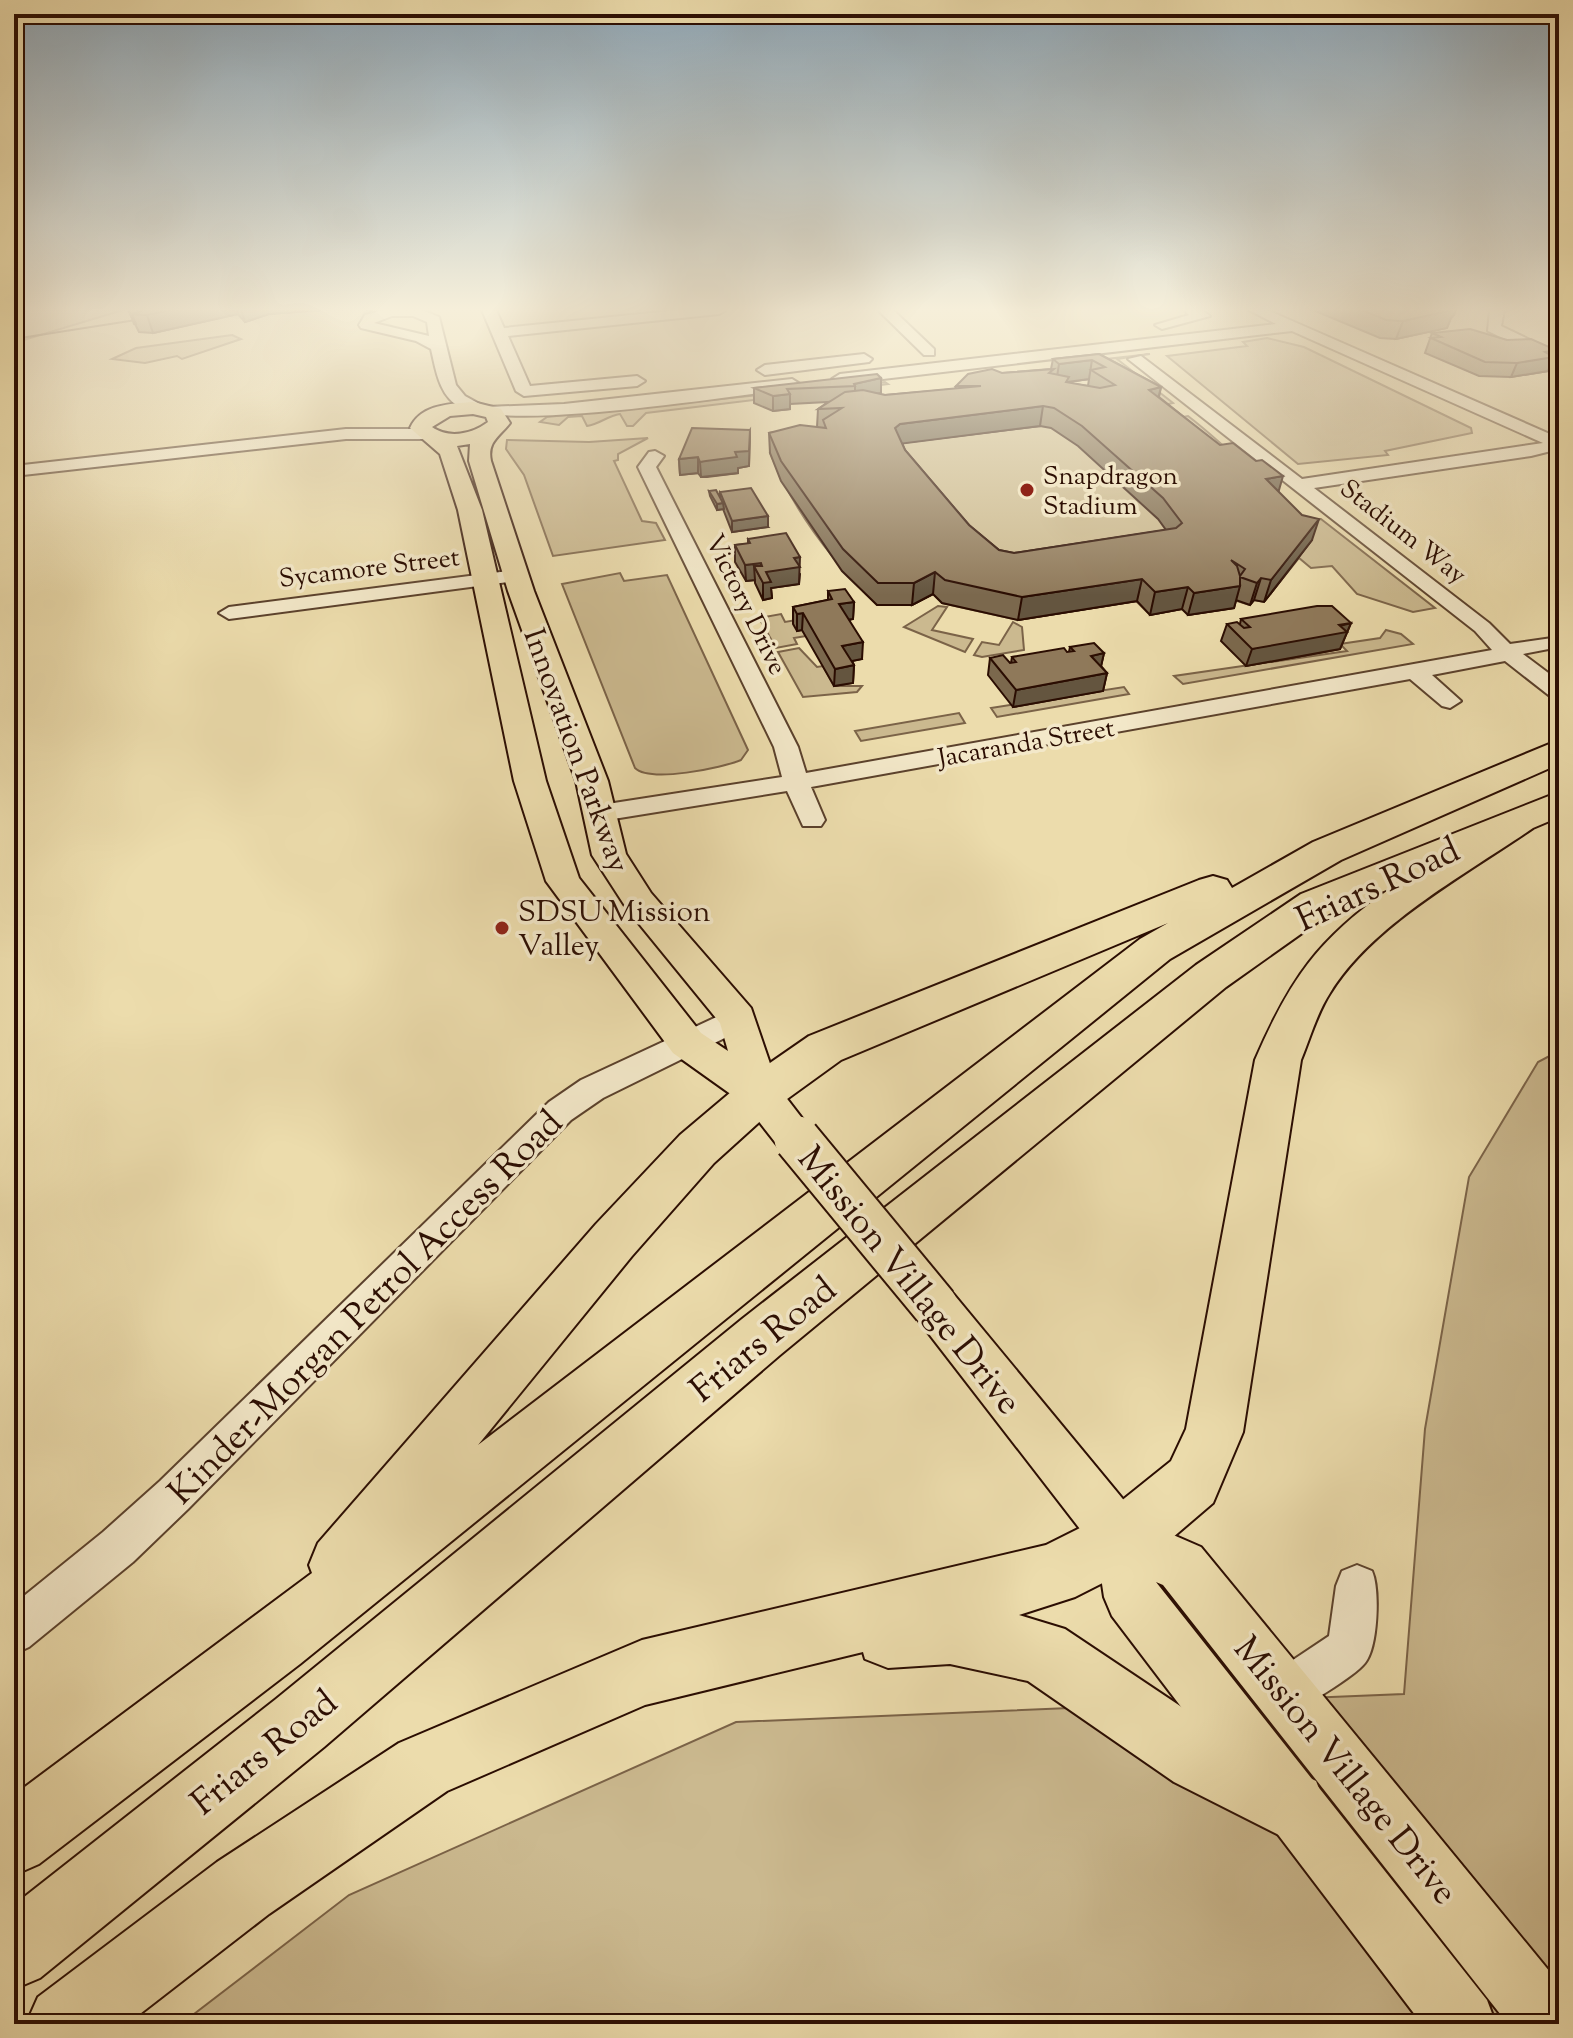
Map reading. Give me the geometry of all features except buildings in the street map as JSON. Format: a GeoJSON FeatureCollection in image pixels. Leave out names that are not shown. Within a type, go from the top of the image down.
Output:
{"type":"FeatureCollection","features":[{"type":"Feature","properties":{"kind":"highway","name":"Friars Road"},"geometry":{"type":"LineString","coordinates":[[14,1839],[277,1641],[731,1279],[1155,949],[1327,851],[1559,751]]}},
{"type":"Feature","properties":{"kind":"highway","name":"Friars Road"},"geometry":{"type":"LineString","coordinates":[[14,1952],[300,1723],[761,1337],[1211,976],[1315,904],[1541,810]]}},
{"type":"Feature","properties":{"kind":"highway"},"geometry":{"type":"LineString","coordinates":[[65,2024],[243,1888],[423,1767],[642,1673],[1053,1575],[1122,1540],[1192,1482],[1214,1432],[1278,1060],[1300,1006],[1328,964],[1367,927],[1541,810]]}},
{"type":"Feature","properties":{"kind":"highway"},"geometry":{"type":"LineString","coordinates":[[277,1641],[614,1240],[697,1149],[760,1094],[825,1048],[924,1005],[1212,890],[1327,851]]}},
{"type":"Feature","properties":{"kind":"highway"},"geometry":{"type":"LineString","coordinates":[[777,1643],[950,1632],[1042,1652],[1198,1758],[1291,1806]]}},
{"type":"Feature","properties":{"kind":"main road"},"geometry":{"type":"LineString","coordinates":[[432,426],[488,420]]}},
{"type":"Feature","properties":{"kind":"main road"},"geometry":{"type":"LineString","coordinates":[[432,426],[464,439],[488,420]]}},
{"type":"Feature","properties":{"kind":"main road","name":"Innovation Parkway"},"geometry":{"type":"LineString","coordinates":[[488,420],[478,450],[516,576],[601,813],[609,855],[621,878],[738,1018],[760,1094]]}},
{"type":"Feature","properties":{"kind":"main road","name":"Innovation Parkway"},"geometry":{"type":"LineString","coordinates":[[432,426],[454,461],[542,824],[555,864],[574,899],[687,1043],[760,1094]]}},
{"type":"Feature","properties":{"kind":"main road","name":"Jacaranda Street"},"geometry":{"type":"LineString","coordinates":[[542,824],[601,813]]}},
{"type":"Feature","properties":{"kind":"main road","name":"Mission Village Drive"},"geometry":{"type":"LineString","coordinates":[[760,1094],[1122,1540],[1182,1566],[1550,2024]]}},
{"type":"Feature","properties":{"kind":"main road","name":"Mission Village Drive"},"geometry":{"type":"LineString","coordinates":[[1122,1540],[1131,1597],[1463,2024]]}},
{"type":"Feature","properties":{"kind":"street"},"geometry":{"type":"LineString","coordinates":[[14,471],[432,426],[441,405]]}},
{"type":"Feature","properties":{"kind":"street"},"geometry":{"type":"LineString","coordinates":[[462,405],[488,420],[599,405]]}},
{"type":"Feature","properties":{"kind":"street","name":"Stadium Way"},"geometry":{"type":"LineString","coordinates":[[1195,405],[1482,627],[1507,652],[1559,692]]}},
{"type":"Feature","properties":{"kind":"street"},"geometry":{"type":"LineString","coordinates":[[1469,405],[1559,444]]}},
{"type":"Feature","properties":{"kind":"street"},"geometry":{"type":"LineString","coordinates":[[1298,485],[1396,471],[1462,466],[1559,444]]}},
{"type":"Feature","properties":{"kind":"street"},"geometry":{"type":"LineString","coordinates":[[1369,453],[1396,471]]}},
{"type":"Feature","properties":{"kind":"street","name":"Victory Drive"},"geometry":{"type":"LineString","coordinates":[[655,456],[647,467],[786,747],[796,782]]}},
{"type":"Feature","properties":{"kind":"street","name":"Sycamore Street"},"geometry":{"type":"LineString","coordinates":[[229,613],[516,576]]}},
{"type":"Feature","properties":{"kind":"street","name":"Jacaranda Street"},"geometry":{"type":"LineString","coordinates":[[601,813],[796,782],[1414,671],[1554,642]]}},
{"type":"Feature","properties":{"kind":"street"},"geometry":{"type":"LineString","coordinates":[[1414,671],[1450,701]]}},
{"type":"Feature","properties":{"kind":"street"},"geometry":{"type":"LineString","coordinates":[[796,782],[812,820]]}},
{"type":"Feature","properties":{"kind":"street","name":"Kinder-Morgan Petrol Access Road"},"geometry":{"type":"LineString","coordinates":[[14,1632],[118,1547],[174,1495],[560,1111],[592,1089],[738,1018]]}},
{"type":"Feature","properties":{"kind":"street"},"geometry":{"type":"LineString","coordinates":[[1285,1692],[1349,1648],[1357,1586]]}},
{"type":"Feature","properties":{"kind":"shaded area"},"geometry":{"type":"Polygon","coordinates":[[[662,405],[712,405],[646,413],[633,426],[627,426],[620,414],[587,426],[582,416],[568,417],[559,425],[540,422],[547,417],[662,405]]]}},
{"type":"Feature","properties":{"kind":"shaded area","name":"Snapdragon Stadium"},"geometry":{"type":"Polygon","coordinates":[[[1006,405],[1164,405],[1146,409],[1166,420],[1188,416],[1305,522],[1321,519],[1435,608],[1413,612],[1357,594],[1332,566],[1311,568],[1299,558],[1264,602],[1254,600],[1250,605],[1234,600],[1233,608],[1188,615],[1182,609],[1150,615],[1136,601],[1018,620],[942,603],[933,594],[912,605],[877,605],[845,571],[802,515],[770,453],[1006,405]]]}},
{"type":"Feature","properties":{"kind":"shaded area"},"geometry":{"type":"Polygon","coordinates":[[[1227,405],[1424,405],[1471,428],[1472,433],[1385,451],[1388,455],[1298,464],[1227,405]]]}},
{"type":"Feature","properties":{"kind":"shaded area"},"geometry":{"type":"Polygon","coordinates":[[[648,438],[618,454],[618,460],[614,461],[642,521],[656,523],[665,540],[553,556],[524,475],[506,449],[507,440],[589,442],[648,438]]]}},
{"type":"Feature","properties":{"kind":"shaded area"},"geometry":{"type":"Polygon","coordinates":[[[620,573],[624,581],[667,575],[748,750],[741,760],[719,767],[670,774],[643,772],[635,768],[562,584],[620,573]]]}},
{"type":"Feature","properties":{"kind":"shaded area"},"geometry":{"type":"Polygon","coordinates":[[[938,606],[947,607],[932,630],[973,639],[965,652],[904,627],[938,606]]]}},
{"type":"Feature","properties":{"kind":"shaded area"},"geometry":{"type":"Polygon","coordinates":[[[781,614],[785,622],[796,620],[806,636],[794,638],[797,644],[776,648],[759,618],[781,614]]]}},
{"type":"Feature","properties":{"kind":"shaded area"},"geometry":{"type":"Polygon","coordinates":[[[1013,622],[1022,627],[1024,650],[982,657],[974,655],[982,642],[999,645],[1013,622]]]}},
{"type":"Feature","properties":{"kind":"shaded area"},"geometry":{"type":"Polygon","coordinates":[[[1386,630],[1401,634],[1413,644],[1183,684],[1174,676],[1347,651],[1340,644],[1380,638],[1386,630]]]}},
{"type":"Feature","properties":{"kind":"shaded area"},"geometry":{"type":"Polygon","coordinates":[[[799,648],[817,667],[823,666],[834,686],[862,686],[857,692],[803,697],[778,652],[799,648]]]}},
{"type":"Feature","properties":{"kind":"shaded area"},"geometry":{"type":"Polygon","coordinates":[[[1124,687],[1129,694],[997,717],[991,708],[1124,687]]]}},
{"type":"Feature","properties":{"kind":"shaded area"},"geometry":{"type":"Polygon","coordinates":[[[959,713],[965,723],[861,741],[855,731],[959,713]]]}},
{"type":"Feature","properties":{"kind":"shaded area"},"geometry":{"type":"Polygon","coordinates":[[[1559,1051],[1559,2024],[181,2024],[349,1895],[736,1722],[1404,1694],[1425,1429],[1469,1177],[1538,1062],[1559,1051]]]}},
{"type":"Feature","properties":{"kind":"place","name":"Snapdragon Stadium"},"geometry":{"type":"Point","coordinates":[1027,490]}},
{"type":"Feature","properties":{"kind":"place","name":"SDSU Mission Valley"},"geometry":{"type":"Point","coordinates":[502,928]}}]}
